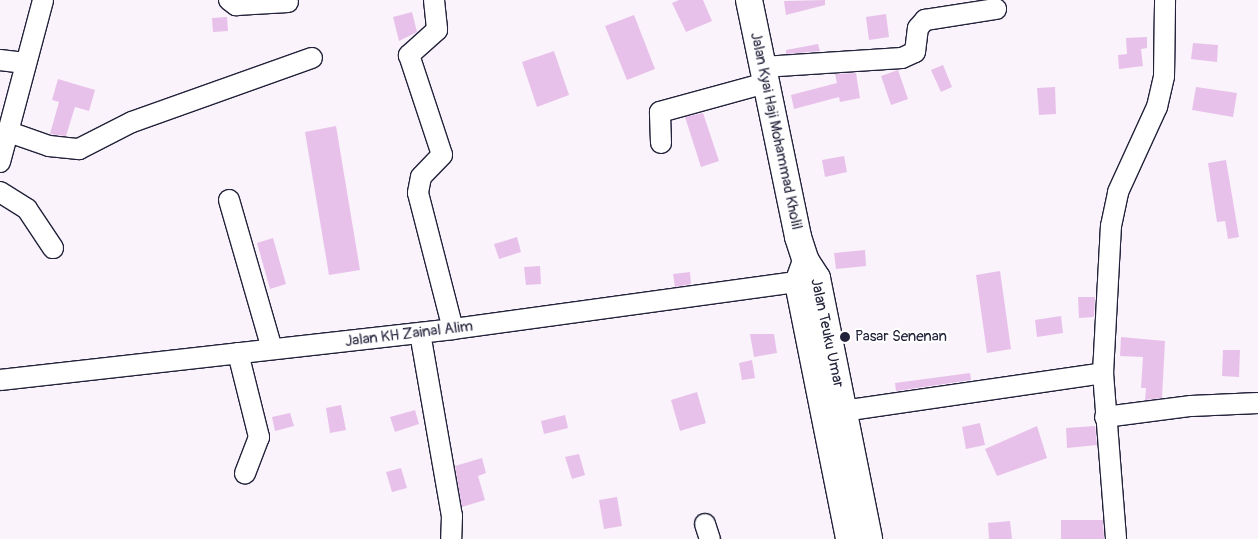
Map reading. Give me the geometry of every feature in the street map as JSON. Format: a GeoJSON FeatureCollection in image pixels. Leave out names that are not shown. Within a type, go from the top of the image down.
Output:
{"type":"FeatureCollection","features":[{"type":"Feature","properties":{"kind":"main road","name":"Jalan Kyai Haji Mohammad Kholil"},"geometry":{"type":"LineString","coordinates":[[749,0],[807,274]]}},
{"type":"Feature","properties":{"kind":"main road","name":"Jalan Teuku Umar"},"geometry":{"type":"LineString","coordinates":[[807,274],[843,411],[869,539]]}},
{"type":"Feature","properties":{"kind":"main road","name":"Jalan Teuku Umar"},"geometry":{"type":"LineString","coordinates":[[807,274],[850,539]]}},
{"type":"Feature","properties":{"kind":"street"},"geometry":{"type":"LineString","coordinates":[[0,162],[43,0]]}},
{"type":"Feature","properties":{"kind":"street"},"geometry":{"type":"LineString","coordinates":[[229,0],[236,5],[288,2]]}},
{"type":"Feature","properties":{"kind":"street"},"geometry":{"type":"LineString","coordinates":[[434,0],[437,30],[410,55],[442,155],[421,177],[418,194],[453,329]]}},
{"type":"Feature","properties":{"kind":"street"},"geometry":{"type":"LineString","coordinates":[[1116,539],[1103,373],[1111,226],[1118,192],[1157,107],[1164,76],[1165,0]]}},
{"type":"Feature","properties":{"kind":"street"},"geometry":{"type":"LineString","coordinates":[[661,143],[660,112],[764,75],[902,58],[915,52],[919,45],[918,28],[925,20],[996,9]]}},
{"type":"Feature","properties":{"kind":"street"},"geometry":{"type":"LineString","coordinates":[[9,132],[49,146],[79,149],[132,122],[312,58]]}},
{"type":"Feature","properties":{"kind":"street"},"geometry":{"type":"LineString","coordinates":[[0,60],[25,63]]}},
{"type":"Feature","properties":{"kind":"street"},"geometry":{"type":"LineString","coordinates":[[0,192],[27,209],[53,248]]}},
{"type":"Feature","properties":{"kind":"street"},"geometry":{"type":"LineString","coordinates":[[229,200],[272,350]]}},
{"type":"Feature","properties":{"kind":"street","name":"Jalan KH Zainal Alim"},"geometry":{"type":"LineString","coordinates":[[0,380],[453,329],[807,274]]}},
{"type":"Feature","properties":{"kind":"street"},"geometry":{"type":"LineString","coordinates":[[420,333],[452,516],[451,539]]}},
{"type":"Feature","properties":{"kind":"street"},"geometry":{"type":"LineString","coordinates":[[238,353],[259,437],[245,473]]}},
{"type":"Feature","properties":{"kind":"street"},"geometry":{"type":"LineString","coordinates":[[843,411],[1103,373]]}},
{"type":"Feature","properties":{"kind":"street"},"geometry":{"type":"LineString","coordinates":[[1105,417],[1191,406],[1258,403]]}},
{"type":"Feature","properties":{"kind":"building"},"geometry":{"type":"Polygon","coordinates":[[[679,0],[703,0],[712,21],[686,32],[672,3],[679,0]]]}},
{"type":"Feature","properties":{"kind":"building"},"geometry":{"type":"Polygon","coordinates":[[[825,0],[825,5],[786,15],[784,1],[825,0]]]}},
{"type":"Feature","properties":{"kind":"building"},"geometry":{"type":"Polygon","coordinates":[[[412,12],[417,32],[399,41],[393,17],[412,12]]]}},
{"type":"Feature","properties":{"kind":"building"},"geometry":{"type":"Polygon","coordinates":[[[886,14],[889,37],[869,40],[866,17],[886,14]]]}},
{"type":"Feature","properties":{"kind":"building"},"geometry":{"type":"Polygon","coordinates":[[[634,15],[655,69],[627,80],[605,26],[634,15]]]}},
{"type":"Feature","properties":{"kind":"building"},"geometry":{"type":"Polygon","coordinates":[[[227,17],[228,31],[213,32],[212,18],[227,17]]]}},
{"type":"Feature","properties":{"kind":"building"},"geometry":{"type":"Polygon","coordinates":[[[1147,37],[1147,48],[1141,49],[1143,66],[1119,69],[1118,55],[1127,54],[1126,38],[1147,37]]]}},
{"type":"Feature","properties":{"kind":"building"},"geometry":{"type":"Polygon","coordinates":[[[1193,43],[1218,45],[1217,62],[1191,59],[1193,43]]]}},
{"type":"Feature","properties":{"kind":"building"},"geometry":{"type":"Polygon","coordinates":[[[818,44],[820,51],[786,54],[786,50],[818,44]]]}},
{"type":"Feature","properties":{"kind":"building"},"geometry":{"type":"Polygon","coordinates":[[[554,51],[569,95],[537,107],[522,62],[554,51]]]}},
{"type":"Feature","properties":{"kind":"building"},"geometry":{"type":"Polygon","coordinates":[[[943,65],[952,87],[941,92],[931,70],[943,65]]]}},
{"type":"Feature","properties":{"kind":"building"},"geometry":{"type":"Polygon","coordinates":[[[898,70],[908,99],[891,105],[881,76],[898,70]]]}},
{"type":"Feature","properties":{"kind":"building"},"geometry":{"type":"Polygon","coordinates":[[[856,73],[860,98],[840,102],[839,97],[794,109],[791,95],[837,83],[835,74],[856,73]]]}},
{"type":"Feature","properties":{"kind":"building"},"geometry":{"type":"Polygon","coordinates":[[[58,79],[95,90],[89,111],[75,107],[66,136],[50,134],[59,102],[52,100],[58,79]]]}},
{"type":"Feature","properties":{"kind":"building"},"geometry":{"type":"Polygon","coordinates":[[[1055,87],[1056,114],[1039,115],[1037,88],[1055,87]]]}},
{"type":"Feature","properties":{"kind":"building"},"geometry":{"type":"Polygon","coordinates":[[[1196,87],[1237,93],[1233,117],[1192,110],[1196,87]]]}},
{"type":"Feature","properties":{"kind":"building"},"geometry":{"type":"Polygon","coordinates":[[[703,113],[719,161],[701,167],[685,117],[703,113]]]}},
{"type":"Feature","properties":{"kind":"building"},"geometry":{"type":"Polygon","coordinates":[[[336,126],[360,270],[329,275],[305,132],[336,126]]]}},
{"type":"Feature","properties":{"kind":"building"},"geometry":{"type":"Polygon","coordinates":[[[844,156],[847,172],[825,177],[822,160],[844,156]]]}},
{"type":"Feature","properties":{"kind":"building"},"geometry":{"type":"Polygon","coordinates":[[[1226,160],[1239,237],[1228,239],[1225,221],[1217,222],[1208,163],[1226,160]]]}},
{"type":"Feature","properties":{"kind":"building"},"geometry":{"type":"Polygon","coordinates":[[[517,237],[521,252],[499,259],[494,244],[517,237]]]}},
{"type":"Feature","properties":{"kind":"building"},"geometry":{"type":"Polygon","coordinates":[[[273,238],[286,284],[270,289],[257,243],[273,238]]]}},
{"type":"Feature","properties":{"kind":"building"},"geometry":{"type":"Polygon","coordinates":[[[865,250],[866,266],[836,269],[834,253],[865,250]]]}},
{"type":"Feature","properties":{"kind":"building"},"geometry":{"type":"Polygon","coordinates":[[[540,266],[541,284],[526,285],[524,267],[540,266]]]}},
{"type":"Feature","properties":{"kind":"building"},"geometry":{"type":"Polygon","coordinates":[[[1000,271],[1011,349],[987,353],[976,275],[1000,271]]]}},
{"type":"Feature","properties":{"kind":"building"},"geometry":{"type":"Polygon","coordinates":[[[690,272],[691,284],[675,287],[673,274],[690,272]]]}},
{"type":"Feature","properties":{"kind":"building"},"geometry":{"type":"Polygon","coordinates":[[[1078,297],[1095,297],[1094,317],[1079,318],[1078,297]]]}},
{"type":"Feature","properties":{"kind":"building"},"geometry":{"type":"Polygon","coordinates":[[[1061,316],[1063,333],[1037,337],[1035,320],[1061,316]]]}},
{"type":"Feature","properties":{"kind":"building"},"geometry":{"type":"Polygon","coordinates":[[[750,334],[774,334],[777,353],[754,357],[750,334]]]}},
{"type":"Feature","properties":{"kind":"building"},"geometry":{"type":"Polygon","coordinates":[[[1121,337],[1165,341],[1162,398],[1145,400],[1146,388],[1141,388],[1143,357],[1120,356],[1121,337]]]}},
{"type":"Feature","properties":{"kind":"building"},"geometry":{"type":"Polygon","coordinates":[[[1223,350],[1240,350],[1239,377],[1222,376],[1223,350]]]}},
{"type":"Feature","properties":{"kind":"building"},"geometry":{"type":"Polygon","coordinates":[[[752,360],[755,378],[742,380],[739,363],[752,360]]]}},
{"type":"Feature","properties":{"kind":"building"},"geometry":{"type":"Polygon","coordinates":[[[970,373],[971,380],[896,391],[895,383],[970,373]]]}},
{"type":"Feature","properties":{"kind":"building"},"geometry":{"type":"Polygon","coordinates":[[[697,392],[706,423],[680,431],[671,400],[697,392]]]}},
{"type":"Feature","properties":{"kind":"building"},"geometry":{"type":"Polygon","coordinates":[[[341,405],[346,430],[330,433],[326,408],[341,405]]]}},
{"type":"Feature","properties":{"kind":"building"},"geometry":{"type":"Polygon","coordinates":[[[415,410],[419,424],[395,432],[390,417],[415,410]]]}},
{"type":"Feature","properties":{"kind":"building"},"geometry":{"type":"Polygon","coordinates":[[[290,413],[294,426],[275,431],[272,417],[290,413]]]}},
{"type":"Feature","properties":{"kind":"building"},"geometry":{"type":"Polygon","coordinates":[[[565,415],[568,428],[544,434],[541,421],[565,415]]]}},
{"type":"Feature","properties":{"kind":"building"},"geometry":{"type":"Polygon","coordinates":[[[980,423],[985,445],[966,449],[962,427],[980,423]]]}},
{"type":"Feature","properties":{"kind":"building"},"geometry":{"type":"Polygon","coordinates":[[[1037,426],[1047,458],[997,476],[985,449],[1037,426]]]}},
{"type":"Feature","properties":{"kind":"building"},"geometry":{"type":"Polygon","coordinates":[[[1095,426],[1097,445],[1067,448],[1066,428],[1095,426]]]}},
{"type":"Feature","properties":{"kind":"building"},"geometry":{"type":"Polygon","coordinates":[[[579,454],[585,475],[572,479],[565,457],[579,454]]]}},
{"type":"Feature","properties":{"kind":"building"},"geometry":{"type":"Polygon","coordinates":[[[482,458],[486,473],[478,476],[485,500],[462,507],[455,466],[482,458]]]}},
{"type":"Feature","properties":{"kind":"building"},"geometry":{"type":"Polygon","coordinates":[[[401,468],[407,488],[392,492],[386,472],[401,468]]]}},
{"type":"Feature","properties":{"kind":"building"},"geometry":{"type":"Polygon","coordinates":[[[617,497],[622,526],[604,529],[599,500],[617,497]]]}},
{"type":"Feature","properties":{"kind":"building"},"geometry":{"type":"Polygon","coordinates":[[[1061,520],[1103,520],[1104,539],[1061,539],[1061,520]]]}},
{"type":"Feature","properties":{"kind":"building"},"geometry":{"type":"Polygon","coordinates":[[[1010,521],[1012,539],[989,539],[988,523],[1010,521]]]}},
{"type":"Feature","properties":{"kind":"place","name":"Pasar Senenan"},"geometry":{"type":"Point","coordinates":[845,337]}}]}
